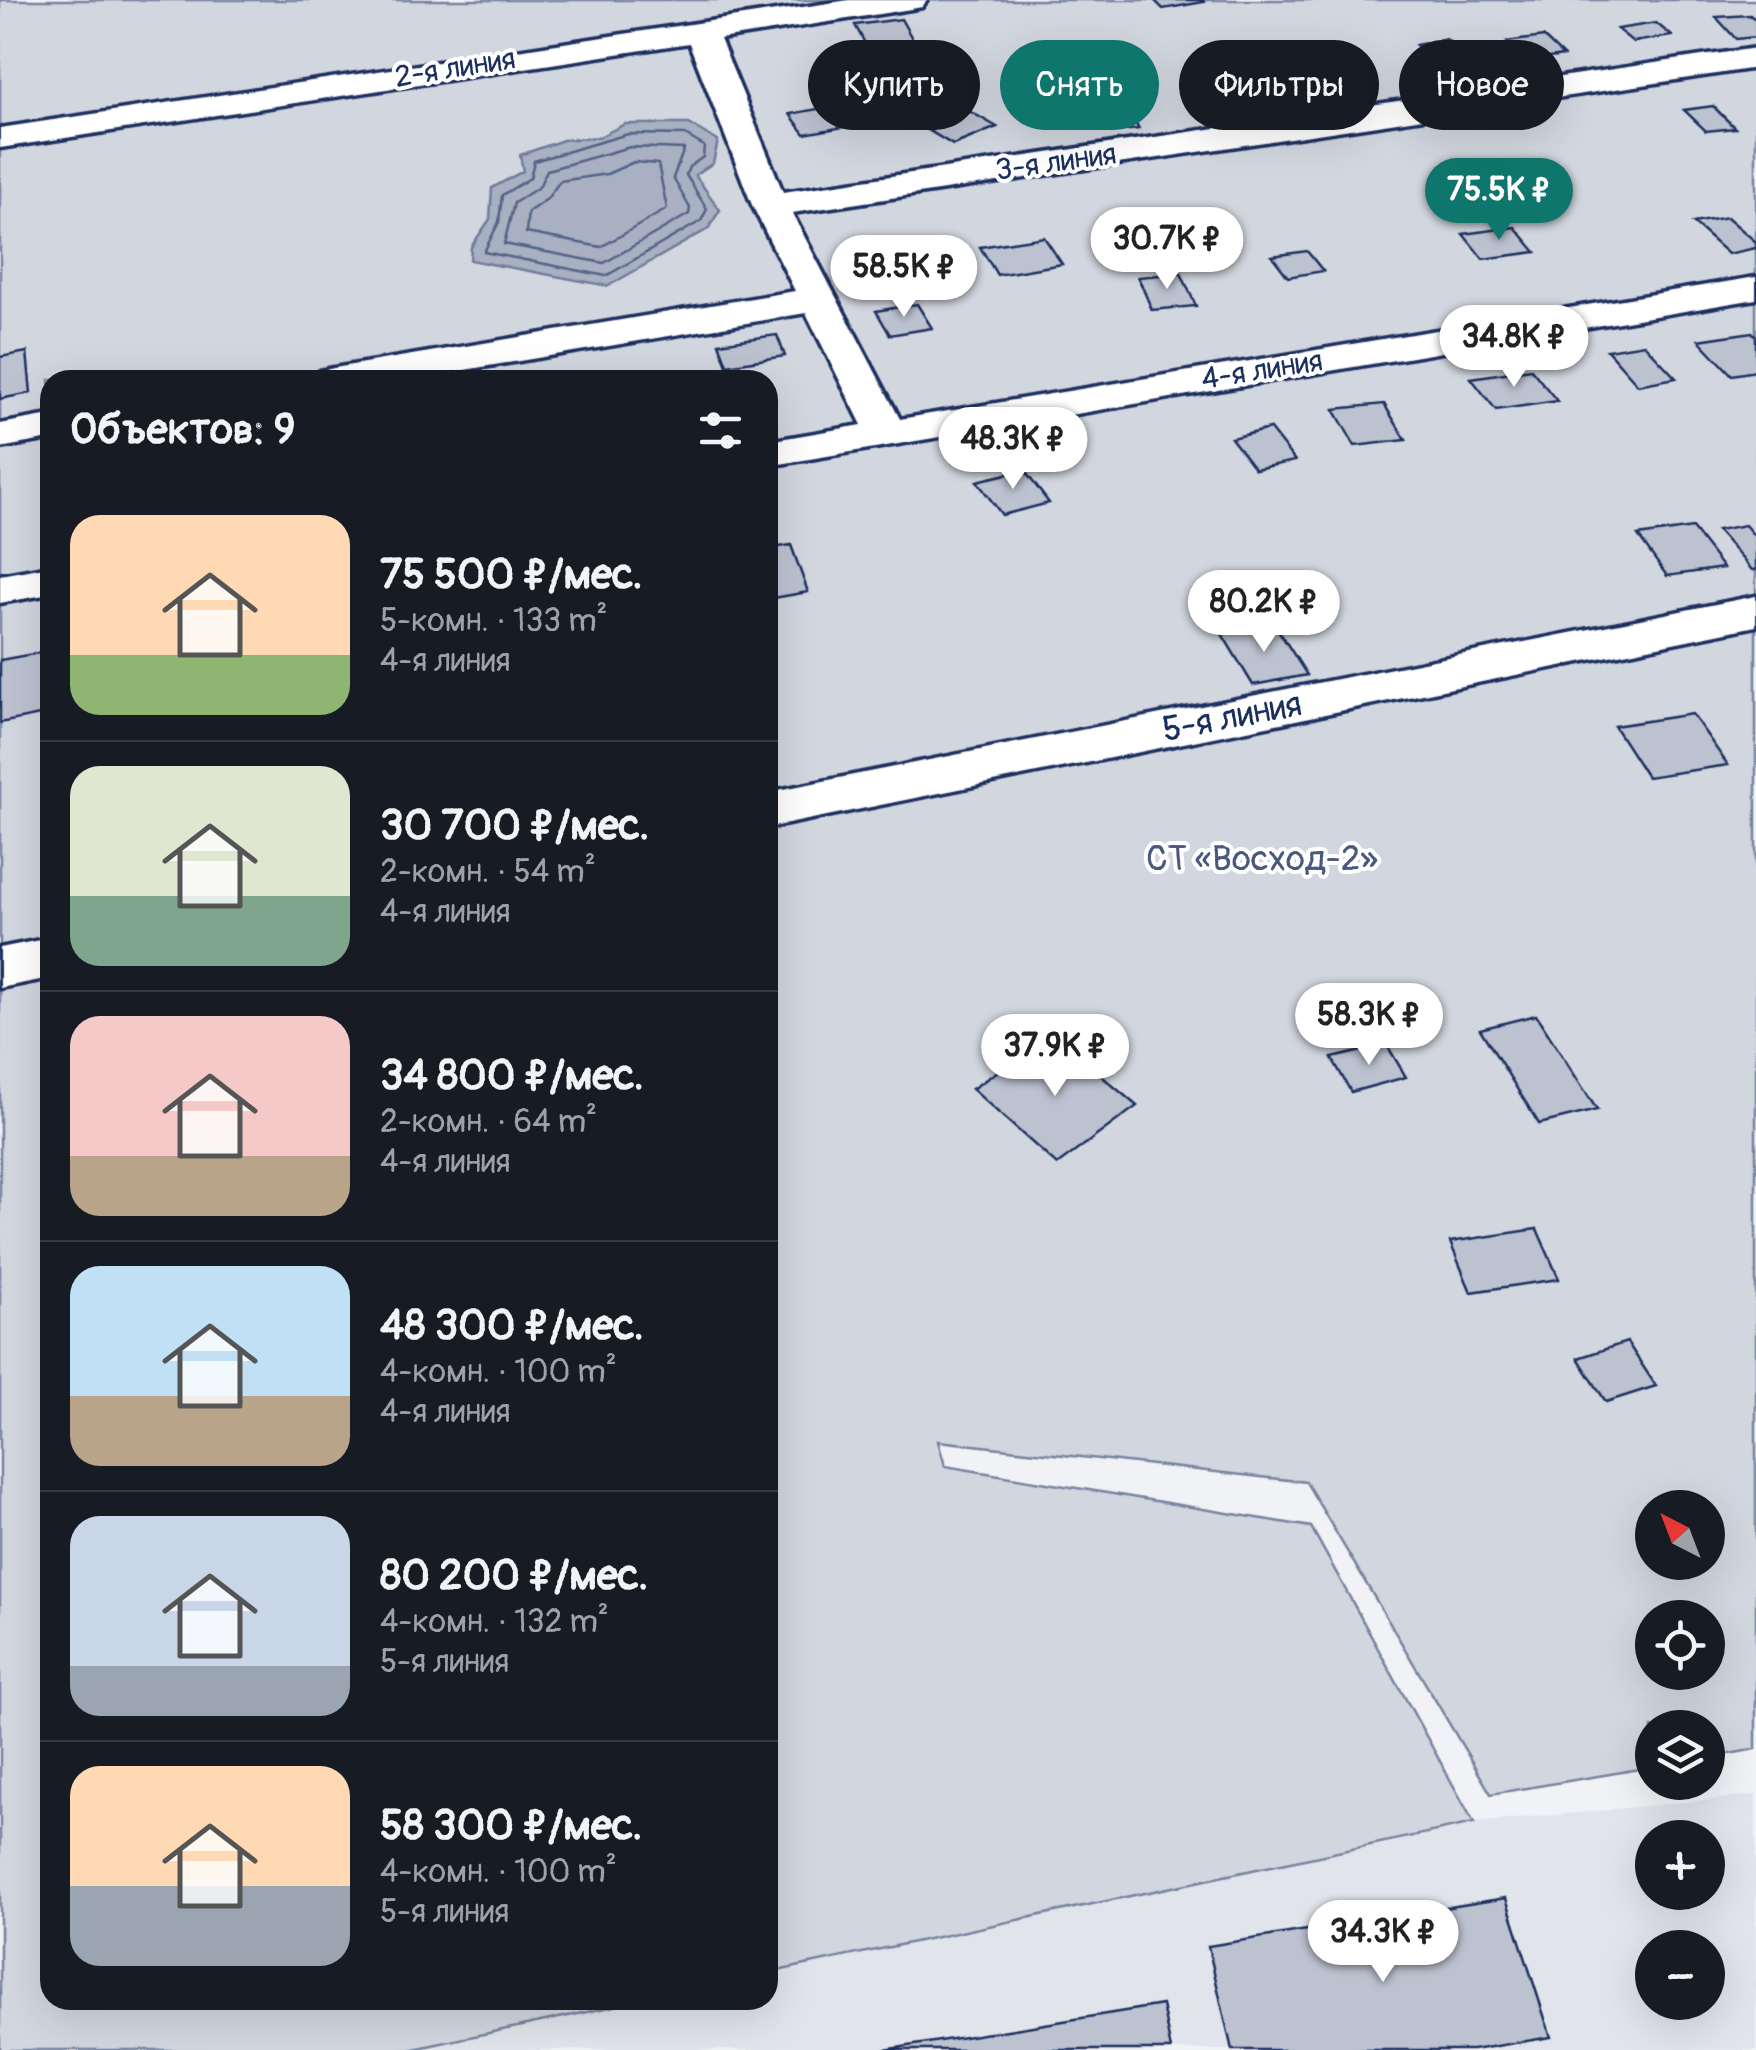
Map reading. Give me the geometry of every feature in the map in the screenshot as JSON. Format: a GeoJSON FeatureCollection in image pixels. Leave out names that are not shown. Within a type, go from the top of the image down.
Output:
{"type":"FeatureCollection","features":[{"type":"Feature","properties":{"kind":"street","name":"2-я линия"},"geometry":{"type":"LineString","coordinates":[[0,138],[911,0]]}},
{"type":"Feature","properties":{"kind":"street"},"geometry":{"type":"LineString","coordinates":[[700,30],[770,205],[886,432]]}},
{"type":"Feature","properties":{"kind":"street","name":"3-я линия"},"geometry":{"type":"LineString","coordinates":[[770,205],[1756,58]]}},
{"type":"Feature","properties":{"kind":"street","name":"4-я линия"},"geometry":{"type":"LineString","coordinates":[[778,451],[1756,288]]}},
{"type":"Feature","properties":{"kind":"street"},"geometry":{"type":"LineString","coordinates":[[394,370],[818,299]]}},
{"type":"Feature","properties":{"kind":"street"},"geometry":{"type":"LineString","coordinates":[[0,436],[40,430]]}},
{"type":"Feature","properties":{"kind":"street"},"geometry":{"type":"LineString","coordinates":[[0,589],[40,582]]}},
{"type":"Feature","properties":{"kind":"street","name":"5-я линия"},"geometry":{"type":"LineString","coordinates":[[778,808],[1756,612]]}},
{"type":"Feature","properties":{"kind":"street"},"geometry":{"type":"LineString","coordinates":[[0,968],[40,960]]}},
{"type":"Feature","properties":{"kind":"shaded area"},"geometry":{"type":"Polygon","coordinates":[[[1756,1795],[1756,2050],[409,2050],[596,2010],[778,2010],[778,1971],[1474,1823],[1756,1795]]]}},
{"type":"Feature","properties":{"kind":"green space","name":"СТ «Восход-2»"},"geometry":{"type":"Polygon","coordinates":[[[0,0],[1756,0],[1756,1749],[1725,1755],[1725,1710],[1635,1710],[1635,1770],[1491,1794],[1306,1482],[938,1441],[945,1466],[1311,1527],[1474,1823],[778,1971],[778,370],[40,370],[40,2010],[596,2010],[409,2050],[0,2050],[0,0]]]}},
{"type":"Feature","properties":{"kind":"water"},"geometry":{"type":"Polygon","coordinates":[[[625,124],[689,124],[718,141],[713,163],[695,175],[720,210],[708,229],[608,286],[470,260],[471,247],[490,219],[492,188],[523,171],[520,155],[563,140],[599,137],[625,124]]]}},
{"type":"Feature","properties":{"kind":"building"},"geometry":{"type":"Polygon","coordinates":[[[1154,0],[1202,0],[1204,2],[1163,9],[1154,0]]]}},
{"type":"Feature","properties":{"kind":"building"},"geometry":{"type":"Polygon","coordinates":[[[1750,15],[1756,20],[1756,37],[1736,39],[1716,17],[1750,15]]]}},
{"type":"Feature","properties":{"kind":"building"},"geometry":{"type":"Polygon","coordinates":[[[901,19],[913,40],[863,40],[855,25],[901,19]]]}},
{"type":"Feature","properties":{"kind":"building"},"geometry":{"type":"Polygon","coordinates":[[[1656,23],[1672,36],[1633,42],[1617,29],[1656,23]]]}},
{"type":"Feature","properties":{"kind":"building"},"geometry":{"type":"Polygon","coordinates":[[[1713,106],[1735,128],[1706,131],[1684,110],[1713,106]]]}},
{"type":"Feature","properties":{"kind":"building"},"geometry":{"type":"Polygon","coordinates":[[[808,111],[808,130],[827,130],[805,134],[790,114],[808,111]]]}},
{"type":"Feature","properties":{"kind":"building"},"geometry":{"type":"Polygon","coordinates":[[[980,117],[997,127],[953,145],[928,130],[980,130],[980,117]]]}},
{"type":"Feature","properties":{"kind":"building"},"geometry":{"type":"Polygon","coordinates":[[[1727,217],[1756,242],[1756,248],[1728,254],[1693,223],[1727,217]]]}},
{"type":"Feature","properties":{"kind":"building"},"geometry":{"type":"Polygon","coordinates":[[[1515,227],[1536,252],[1483,259],[1463,234],[1515,227]]]}},
{"type":"Feature","properties":{"kind":"building"},"geometry":{"type":"Polygon","coordinates":[[[1044,237],[1062,264],[997,275],[980,247],[1044,237]]]}},
{"type":"Feature","properties":{"kind":"building"},"geometry":{"type":"Polygon","coordinates":[[[1307,251],[1323,271],[1288,277],[1272,256],[1307,251]]]}},
{"type":"Feature","properties":{"kind":"building"},"geometry":{"type":"Polygon","coordinates":[[[1181,273],[1196,306],[1152,310],[1138,277],[1181,273]]]}},
{"type":"Feature","properties":{"kind":"building"},"geometry":{"type":"Polygon","coordinates":[[[917,304],[932,328],[890,335],[876,311],[917,304]]]}},
{"type":"Feature","properties":{"kind":"building"},"geometry":{"type":"Polygon","coordinates":[[[1752,332],[1756,336],[1756,371],[1732,375],[1699,340],[1752,332]]]}},
{"type":"Feature","properties":{"kind":"building"},"geometry":{"type":"Polygon","coordinates":[[[777,335],[785,356],[727,365],[719,343],[777,335]]]}},
{"type":"Feature","properties":{"kind":"building"},"geometry":{"type":"Polygon","coordinates":[[[1644,344],[1676,378],[1638,385],[1607,350],[1644,344]]]}},
{"type":"Feature","properties":{"kind":"building"},"geometry":{"type":"Polygon","coordinates":[[[27,352],[31,393],[0,399],[0,357],[27,352]]]}},
{"type":"Feature","properties":{"kind":"building"},"geometry":{"type":"Polygon","coordinates":[[[1531,369],[1557,401],[1496,410],[1471,378],[1531,369]]]}},
{"type":"Feature","properties":{"kind":"building"},"geometry":{"type":"Polygon","coordinates":[[[1384,404],[1406,440],[1355,446],[1334,409],[1384,404]]]}},
{"type":"Feature","properties":{"kind":"building"},"geometry":{"type":"Polygon","coordinates":[[[1270,429],[1295,461],[1255,469],[1231,438],[1270,429]]]}},
{"type":"Feature","properties":{"kind":"building"},"geometry":{"type":"Polygon","coordinates":[[[1024,470],[1049,503],[1002,515],[977,481],[1024,470]]]}},
{"type":"Feature","properties":{"kind":"building"},"geometry":{"type":"Polygon","coordinates":[[[1745,525],[1756,538],[1756,570],[1717,530],[1745,525]]]}},
{"type":"Feature","properties":{"kind":"building"},"geometry":{"type":"Polygon","coordinates":[[[1692,528],[1723,568],[1667,576],[1638,536],[1692,528]]]}},
{"type":"Feature","properties":{"kind":"building"},"geometry":{"type":"Polygon","coordinates":[[[791,545],[808,592],[778,597],[778,547],[791,545]]]}},
{"type":"Feature","properties":{"kind":"building"},"geometry":{"type":"Polygon","coordinates":[[[1275,625],[1307,675],[1253,685],[1222,634],[1275,625]]]}},
{"type":"Feature","properties":{"kind":"building"},"geometry":{"type":"Polygon","coordinates":[[[40,653],[40,715],[0,723],[0,660],[40,653]]]}},
{"type":"Feature","properties":{"kind":"building"},"geometry":{"type":"Polygon","coordinates":[[[1692,714],[1728,765],[1647,777],[1614,726],[1692,714]]]}},
{"type":"Feature","properties":{"kind":"building"},"geometry":{"type":"Polygon","coordinates":[[[1536,1015],[1597,1110],[1539,1124],[1480,1029],[1536,1015]]]}},
{"type":"Feature","properties":{"kind":"building"},"geometry":{"type":"Polygon","coordinates":[[[1052,1034],[1137,1106],[1057,1165],[972,1089],[1052,1034]]]}},
{"type":"Feature","properties":{"kind":"building"},"geometry":{"type":"Polygon","coordinates":[[[1387,1045],[1406,1077],[1351,1092],[1332,1058],[1387,1045]]]}},
{"type":"Feature","properties":{"kind":"building"},"geometry":{"type":"Polygon","coordinates":[[[1537,1229],[1559,1279],[1471,1292],[1450,1242],[1537,1229]]]}},
{"type":"Feature","properties":{"kind":"building"},"geometry":{"type":"Polygon","coordinates":[[[1627,1342],[1656,1386],[1606,1402],[1578,1358],[1627,1342]]]}},
{"type":"Feature","properties":{"kind":"building"},"geometry":{"type":"Polygon","coordinates":[[[1506,1898],[1551,2037],[1473,2050],[1232,2050],[1208,1946],[1506,1898]]]}},
{"type":"Feature","properties":{"kind":"building"},"geometry":{"type":"Polygon","coordinates":[[[1162,2005],[1171,2050],[884,2050],[1162,2005]]]}}]}
